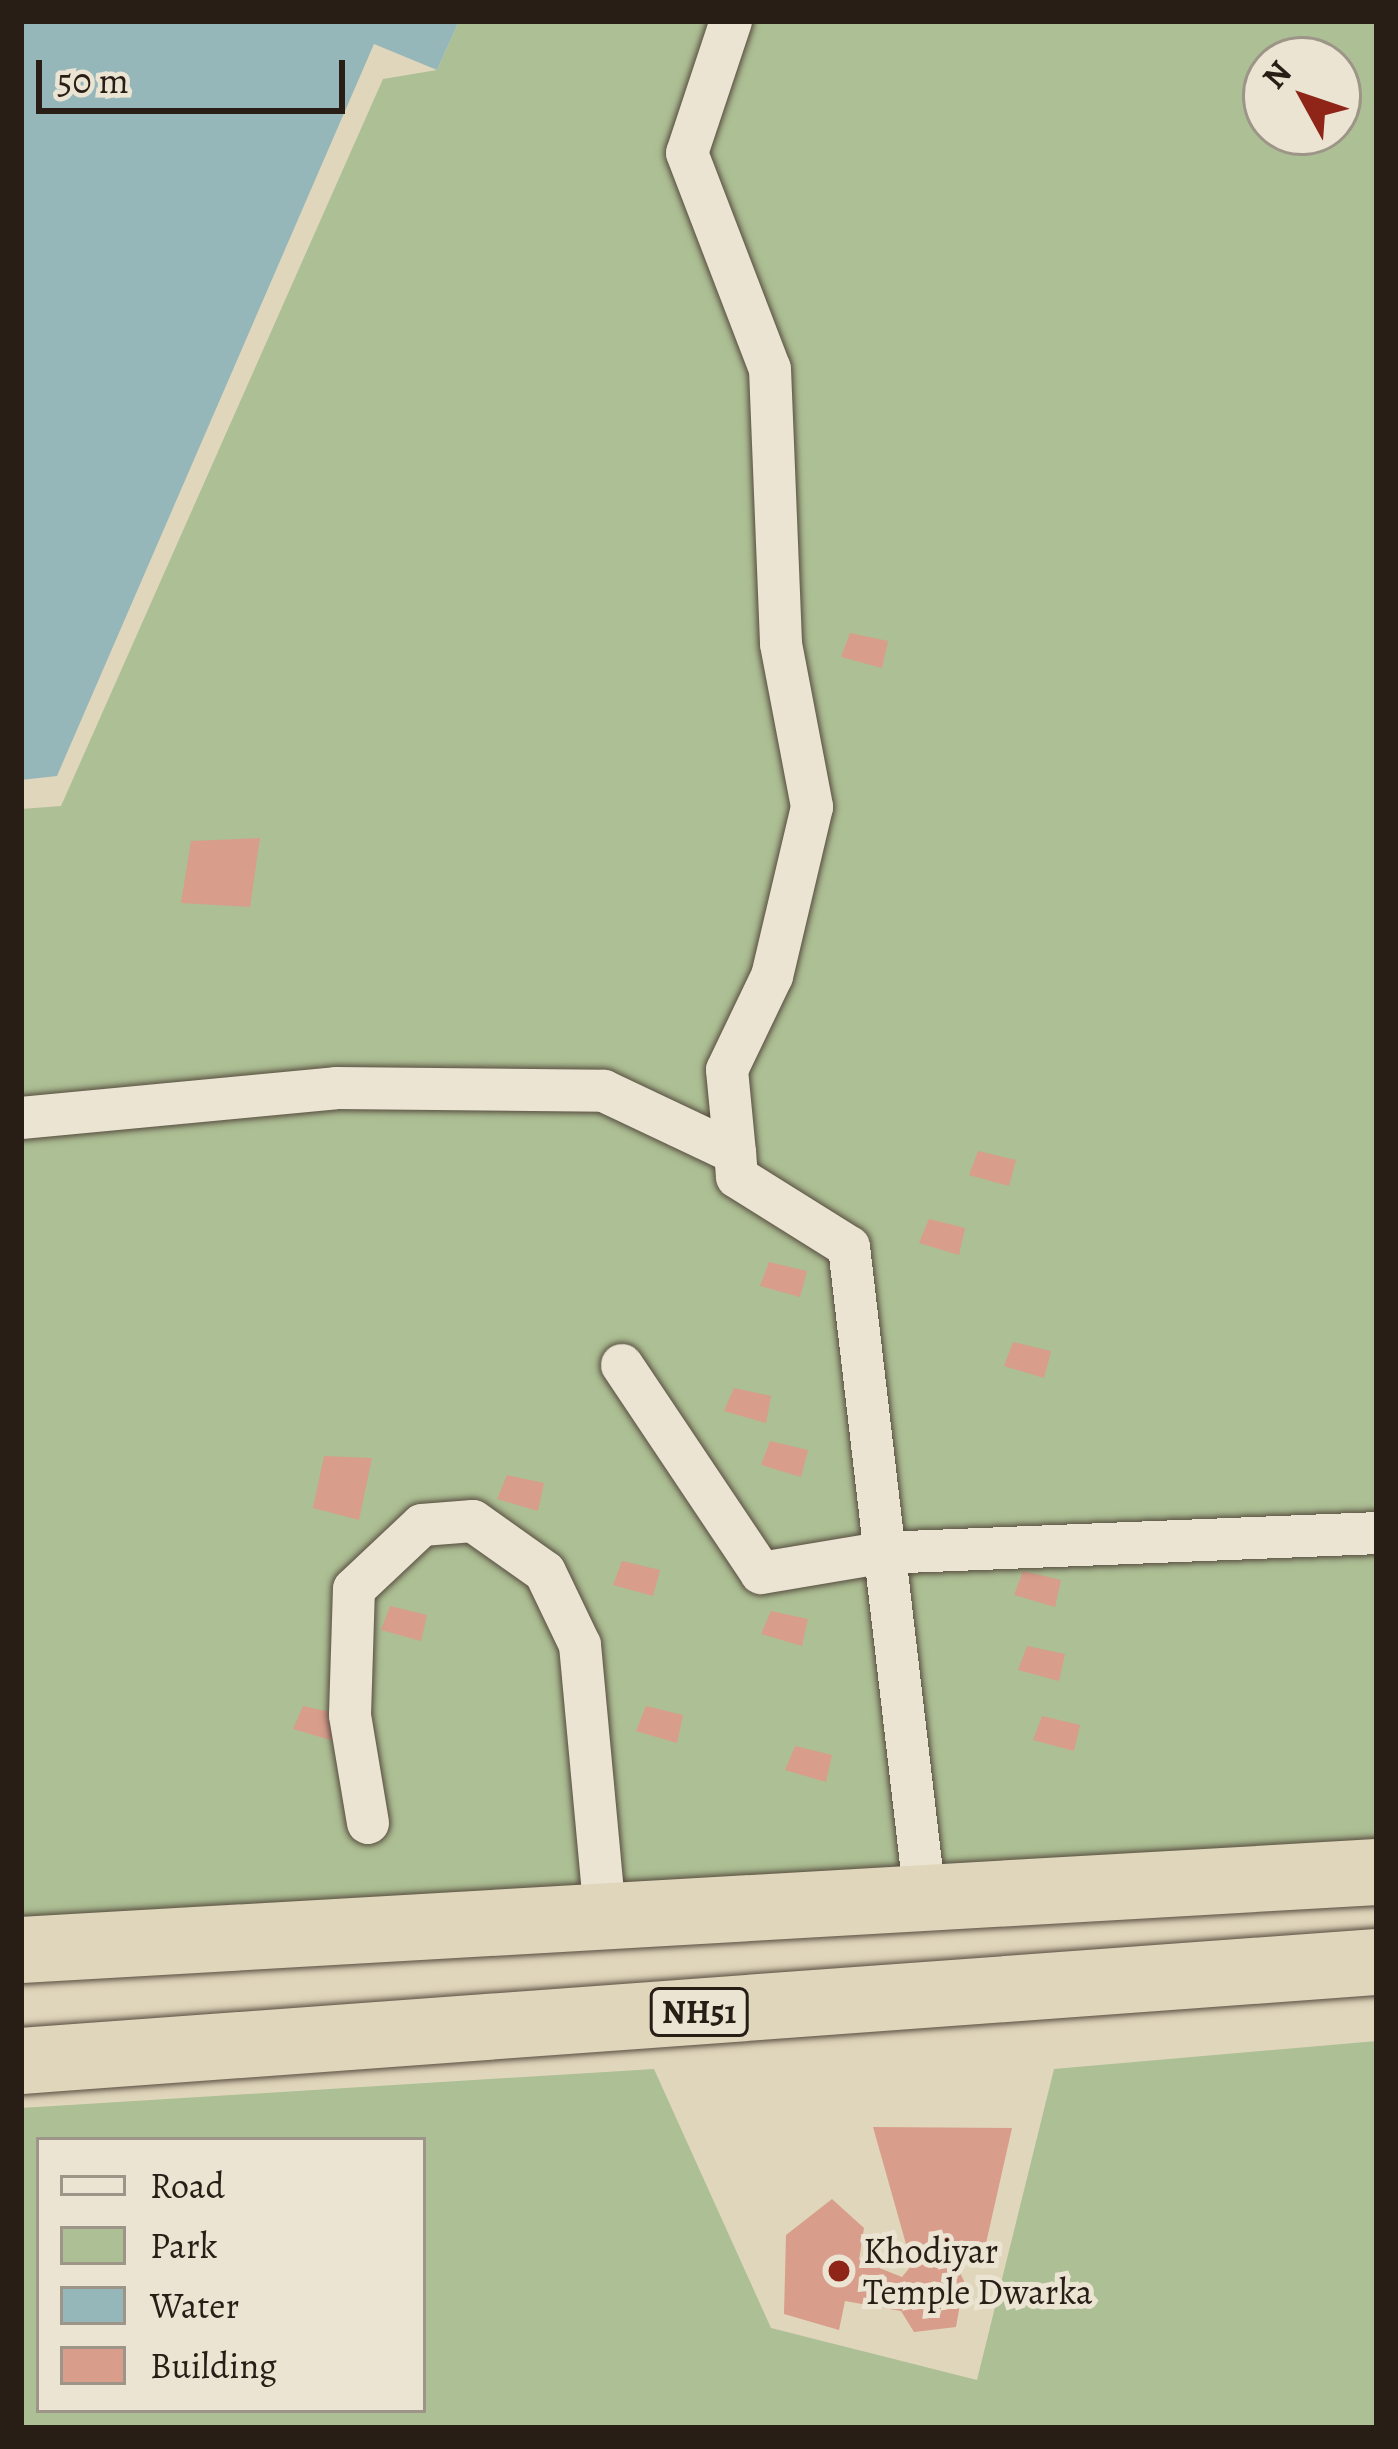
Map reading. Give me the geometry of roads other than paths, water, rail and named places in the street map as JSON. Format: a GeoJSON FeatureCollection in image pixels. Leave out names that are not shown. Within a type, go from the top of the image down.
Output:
{"type":"FeatureCollection","features":[{"type":"Feature","properties":{"kind":"highway"},"geometry":{"type":"LineString","coordinates":[[21,1950],[1377,1872]]}},
{"type":"Feature","properties":{"kind":"highway","name":"NH51"},"geometry":{"type":"LineString","coordinates":[[21,2061],[1377,1962]]}},
{"type":"Feature","properties":{"kind":"street"},"geometry":{"type":"LineString","coordinates":[[731,21],[687,153],[770,368],[781,644],[812,807],[772,976],[728,1070],[734,1154],[737,1177],[848,1247],[925,1898]]}},
{"type":"Feature","properties":{"kind":"street"},"geometry":{"type":"LineString","coordinates":[[21,1118],[336,1088],[604,1091],[734,1154]]}},
{"type":"Feature","properties":{"kind":"street"},"geometry":{"type":"LineString","coordinates":[[622,1365],[761,1573],[881,1553],[1377,1533]]}},
{"type":"Feature","properties":{"kind":"street"},"geometry":{"type":"LineString","coordinates":[[368,1823],[350,1715],[354,1589],[422,1526],[473,1521],[545,1572],[580,1645],[605,1916]]}},
{"type":"Feature","properties":{"kind":"water"},"geometry":{"type":"Polygon","coordinates":[[[21,21],[459,21],[437,70],[374,44],[57,776],[21,780],[21,21]]]}},
{"type":"Feature","properties":{"kind":"place","name":"Khodiyar Temple Dwarka"},"geometry":{"type":"Point","coordinates":[839,2271]}}]}
